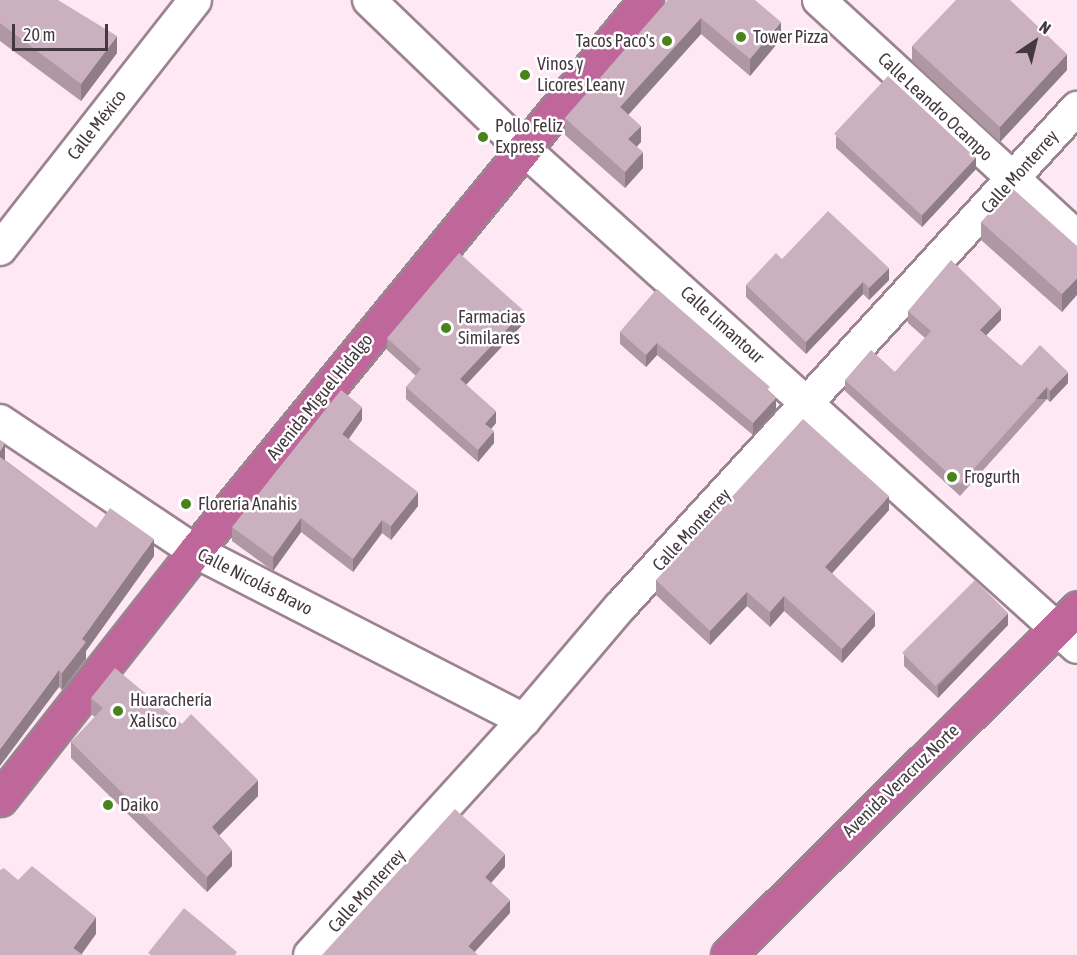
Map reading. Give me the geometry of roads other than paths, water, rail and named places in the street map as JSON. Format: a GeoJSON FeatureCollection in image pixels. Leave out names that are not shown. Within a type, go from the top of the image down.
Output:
{"type":"FeatureCollection","features":[{"type":"Feature","properties":{"kind":"highway","name":"Avenida Miguel Hidalgo"},"geometry":{"type":"LineString","coordinates":[[0,799],[195,551],[646,0]]}},
{"type":"Feature","properties":{"kind":"highway","name":"Avenida Veracruz Norte"},"geometry":{"type":"LineString","coordinates":[[728,955],[1071,628]]}},
{"type":"Feature","properties":{"kind":"street","name":"Calle México"},"geometry":{"type":"LineString","coordinates":[[0,249],[195,0]]}},
{"type":"Feature","properties":{"kind":"street","name":"Calle Limantour"},"geometry":{"type":"LineString","coordinates":[[369,0],[524,148],[810,402],[1071,628]]}},
{"type":"Feature","properties":{"kind":"street","name":"Calle Leandro Ocampo"},"geometry":{"type":"LineString","coordinates":[[819,0],[1077,237]]}},
{"type":"Feature","properties":{"kind":"street","name":"Calle Monterrey"},"geometry":{"type":"LineString","coordinates":[[310,955],[524,720],[620,607],[1014,180],[1077,108]]}},
{"type":"Feature","properties":{"kind":"street","name":"Calle Nicolás Bravo"},"geometry":{"type":"LineString","coordinates":[[0,421],[195,551],[524,720]]}},
{"type":"Feature","properties":{"kind":"place","name":"Tower Pizza"},"geometry":{"type":"Point","coordinates":[741,37]}},
{"type":"Feature","properties":{"kind":"place","name":"Tacos Paco's"},"geometry":{"type":"Point","coordinates":[667,41]}},
{"type":"Feature","properties":{"kind":"place","name":"Vinos y Licores Leany"},"geometry":{"type":"Point","coordinates":[525,75]}},
{"type":"Feature","properties":{"kind":"place","name":"Pollo Feliz Express"},"geometry":{"type":"Point","coordinates":[483,137]}},
{"type":"Feature","properties":{"kind":"place","name":"Farmacias Similares"},"geometry":{"type":"Point","coordinates":[446,328]}},
{"type":"Feature","properties":{"kind":"place","name":"Frogurth"},"geometry":{"type":"Point","coordinates":[952,477]}},
{"type":"Feature","properties":{"kind":"place","name":"Florería Anahis"},"geometry":{"type":"Point","coordinates":[186,504]}},
{"type":"Feature","properties":{"kind":"place","name":"Huarachería Xalisco"},"geometry":{"type":"Point","coordinates":[118,711]}},
{"type":"Feature","properties":{"kind":"place","name":"Daiko"},"geometry":{"type":"Point","coordinates":[108,805]}}]}
